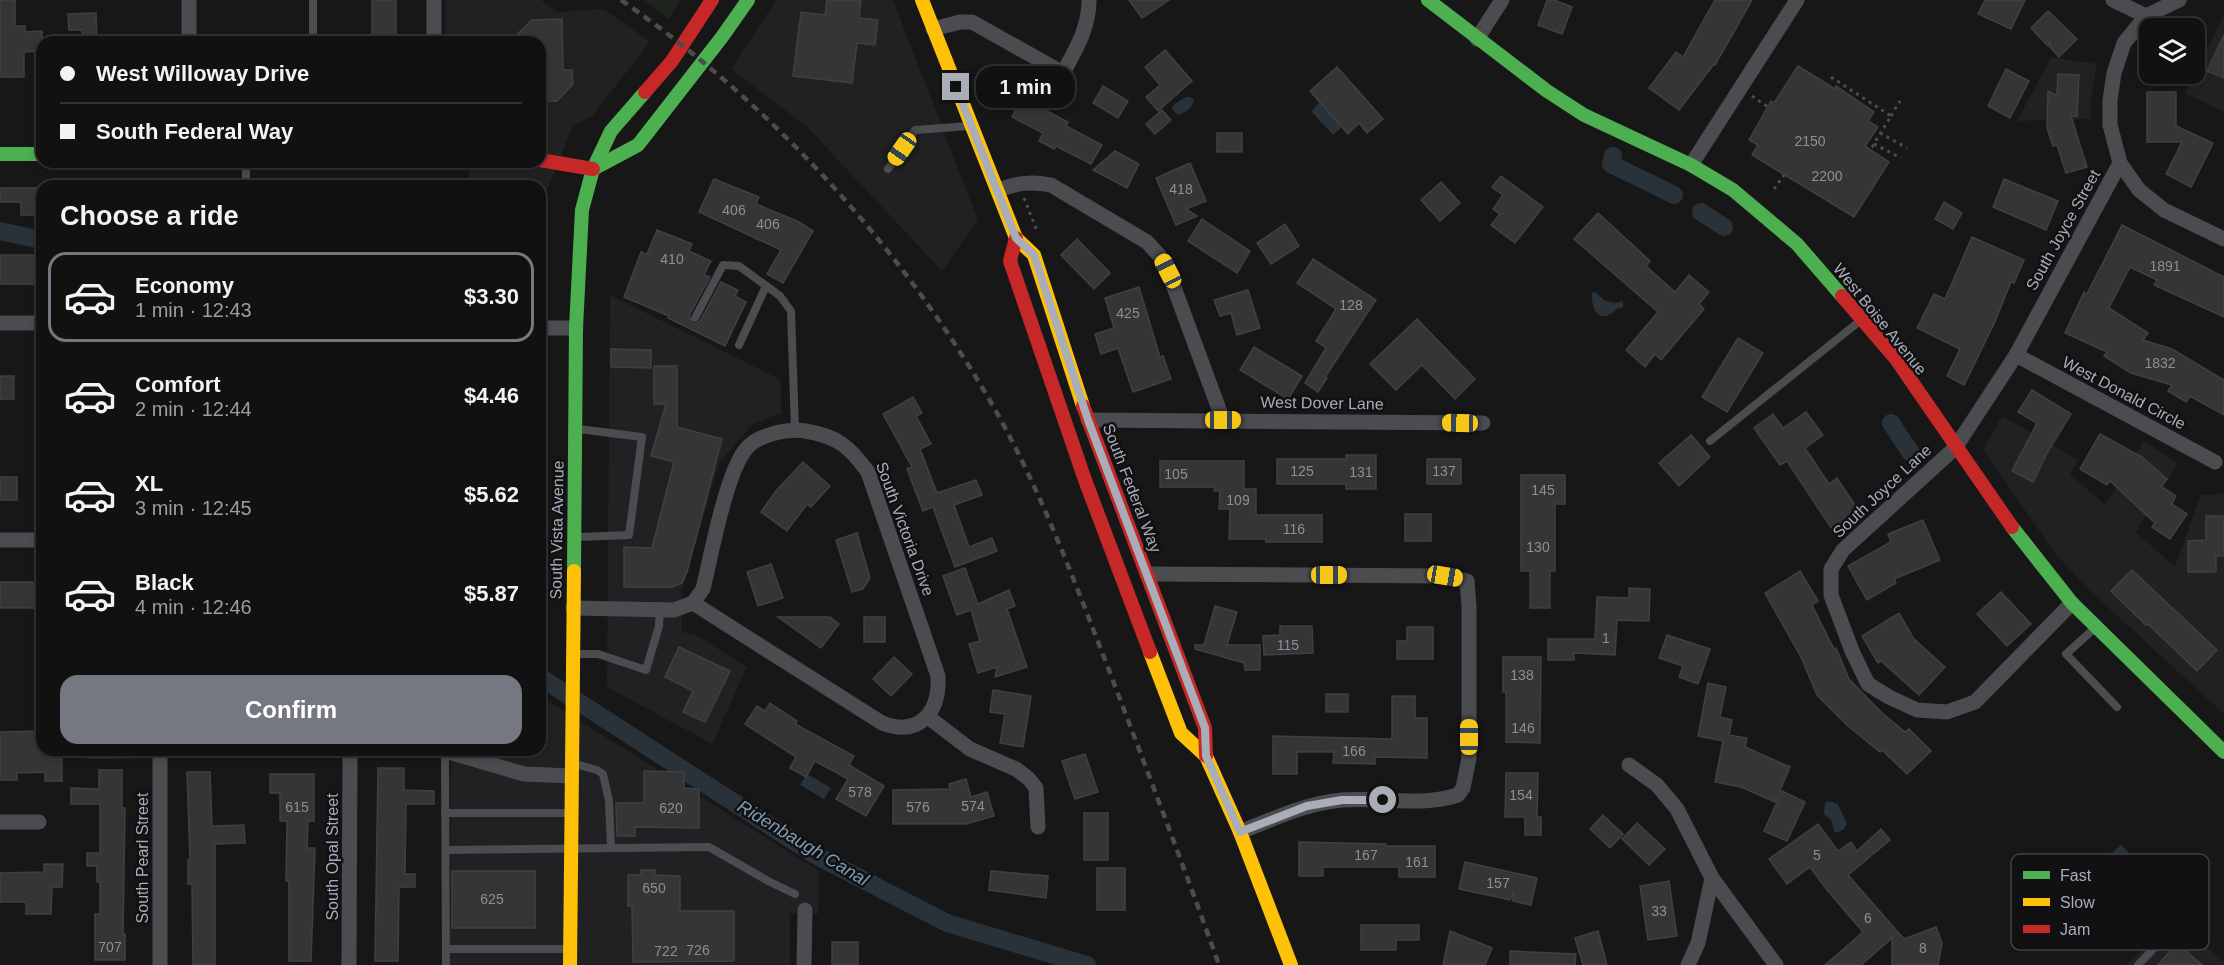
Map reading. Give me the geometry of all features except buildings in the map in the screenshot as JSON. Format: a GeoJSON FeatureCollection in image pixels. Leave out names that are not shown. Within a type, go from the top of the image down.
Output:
{"type":"FeatureCollection","features":[{"type":"Feature","properties":{"kind":"main road","name":"South Vista Avenue"},"geometry":{"type":"LineString","coordinates":[[570,965],[576,328],[582,210],[593,169],[611,131],[672,60],[712,0]]}},
{"type":"Feature","properties":{"kind":"main road"},"geometry":{"type":"LineString","coordinates":[[546,160],[593,169],[638,145],[722,38],[748,0]]}},
{"type":"Feature","properties":{"kind":"main road","name":"West Boise Avenue"},"geometry":{"type":"LineString","coordinates":[[1428,0],[1547,91],[1584,115],[1691,165],[1733,190],[1797,244],[1896,360],[2025,546],[2072,603],[2224,752]]}},
{"type":"Feature","properties":{"kind":"main road","name":"South Federal Way"},"geometry":{"type":"LineString","coordinates":[[923,1],[970,126],[1016,238],[1034,255],[1088,420],[1205,728],[1206,756],[1240,832],[1291,965]]}},
{"type":"Feature","properties":{"kind":"main road"},"geometry":{"type":"LineString","coordinates":[[0,154],[36,154]]}},
{"type":"Feature","properties":{"kind":"main road","name":"South Federal Way"},"geometry":{"type":"LineString","coordinates":[[1016,238],[1010,261],[1085,480],[1181,733],[1206,756]]}},
{"type":"Feature","properties":{"kind":"street"},"geometry":{"type":"LineString","coordinates":[[189,0],[189,36]]}},
{"type":"Feature","properties":{"kind":"street"},"geometry":{"type":"LineString","coordinates":[[434,0],[434,36]]}},
{"type":"Feature","properties":{"kind":"street"},"geometry":{"type":"LineString","coordinates":[[933,29],[960,22],[972,22],[1063,73],[1082,39],[1089,0]]}},
{"type":"Feature","properties":{"kind":"street"},"geometry":{"type":"LineString","coordinates":[[1477,39],[1502,0]]}},
{"type":"Feature","properties":{"kind":"street"},"geometry":{"type":"LineString","coordinates":[[1691,165],[1797,0]]}},
{"type":"Feature","properties":{"kind":"street"},"geometry":{"type":"LineString","coordinates":[[2113,0],[2146,16],[2179,0]]}},
{"type":"Feature","properties":{"kind":"street","name":"South Joyce Street"},"geometry":{"type":"LineString","coordinates":[[1955,448],[2016,355],[2120,163],[2110,125],[2110,100],[2114,74],[2124,43],[2146,16]]}},
{"type":"Feature","properties":{"kind":"street"},"geometry":{"type":"LineString","coordinates":[[2120,163],[2139,190],[2164,210],[2224,239]]}},
{"type":"Feature","properties":{"kind":"street"},"geometry":{"type":"LineString","coordinates":[[998,190],[1020,182],[1051,185],[1147,242],[1160,255],[1223,420]]}},
{"type":"Feature","properties":{"kind":"street"},"geometry":{"type":"LineString","coordinates":[[0,323],[36,323]]}},
{"type":"Feature","properties":{"kind":"street"},"geometry":{"type":"LineString","coordinates":[[546,328],[576,328]]}},
{"type":"Feature","properties":{"kind":"street","name":"West Donald Circle"},"geometry":{"type":"LineString","coordinates":[[2016,355],[2215,462]]}},
{"type":"Feature","properties":{"kind":"street","name":"West Dover Lane"},"geometry":{"type":"LineString","coordinates":[[1088,420],[1483,423]]}},
{"type":"Feature","properties":{"kind":"street","name":"South Victoria Drive"},"geometry":{"type":"LineString","coordinates":[[693,603],[703,589],[732,475],[746,448],[768,435],[795,430],[826,435],[854,452],[868,472],[938,676],[939,691],[936,704],[928,717]]}},
{"type":"Feature","properties":{"kind":"street","name":"South Joyce Lane"},"geometry":{"type":"LineString","coordinates":[[1955,448],[1844,550],[1831,569],[1831,595],[1840,622],[1868,684],[1917,710],[1947,712],[1975,702],[2072,603]]}},
{"type":"Feature","properties":{"kind":"street"},"geometry":{"type":"LineString","coordinates":[[0,540],[36,540]]}},
{"type":"Feature","properties":{"kind":"street"},"geometry":{"type":"LineString","coordinates":[[1147,574],[1445,576],[1467,581],[1469,758],[1463,788],[1458,795],[1424,800],[1342,800],[1307,806],[1240,832]]}},
{"type":"Feature","properties":{"kind":"street"},"geometry":{"type":"LineString","coordinates":[[573,608],[674,610],[693,603],[882,723],[894,728],[908,728],[928,717],[970,749],[1016,769],[1036,788],[1038,827]]}},
{"type":"Feature","properties":{"kind":"street","name":"South Pearl Street"},"geometry":{"type":"LineString","coordinates":[[160,756],[160,965]]}},
{"type":"Feature","properties":{"kind":"street","name":"South Opal Street"},"geometry":{"type":"LineString","coordinates":[[349,965],[350,756]]}},
{"type":"Feature","properties":{"kind":"street"},"geometry":{"type":"LineString","coordinates":[[461,756],[524,774],[571,769]]}},
{"type":"Feature","properties":{"kind":"street"},"geometry":{"type":"LineString","coordinates":[[1629,765],[1657,785],[1677,809],[1712,878],[1776,965]]}},
{"type":"Feature","properties":{"kind":"street"},"geometry":{"type":"LineString","coordinates":[[0,822],[39,822]]}},
{"type":"Feature","properties":{"kind":"street"},"geometry":{"type":"LineString","coordinates":[[1688,965],[1698,943],[1712,878]]}},
{"type":"Feature","properties":{"kind":"street"},"geometry":{"type":"LineString","coordinates":[[804,965],[805,910]]}},
{"type":"Feature","properties":{"kind":"lane"},"geometry":{"type":"LineString","coordinates":[[313,0],[313,36]]}},
{"type":"Feature","properties":{"kind":"lane"},"geometry":{"type":"LineString","coordinates":[[888,168],[915,130],[970,126]]}},
{"type":"Feature","properties":{"kind":"lane"},"geometry":{"type":"LineString","coordinates":[[695,318],[723,265],[739,266],[780,296],[791,311],[795,430]]}},
{"type":"Feature","properties":{"kind":"lane"},"geometry":{"type":"LineString","coordinates":[[739,345],[766,286]]}},
{"type":"Feature","properties":{"kind":"lane"},"geometry":{"type":"LineString","coordinates":[[1710,441],[1861,320]]}},
{"type":"Feature","properties":{"kind":"lane"},"geometry":{"type":"LineString","coordinates":[[573,538],[629,535],[642,437],[575,429]]}},
{"type":"Feature","properties":{"kind":"lane"},"geometry":{"type":"LineString","coordinates":[[572,654],[598,654],[646,670],[659,626],[660,609]]}},
{"type":"Feature","properties":{"kind":"lane"},"geometry":{"type":"LineString","coordinates":[[2096,627],[2066,654],[2117,707]]}},
{"type":"Feature","properties":{"kind":"lane"},"geometry":{"type":"LineString","coordinates":[[444,756],[446,965]]}},
{"type":"Feature","properties":{"kind":"lane"},"geometry":{"type":"LineString","coordinates":[[571,769],[597,770],[603,774],[609,801],[611,847]]}},
{"type":"Feature","properties":{"kind":"lane"},"geometry":{"type":"LineString","coordinates":[[445,813],[571,813]]}},
{"type":"Feature","properties":{"kind":"lane"},"geometry":{"type":"LineString","coordinates":[[446,850],[709,847],[795,894]]}},
{"type":"Feature","properties":{"kind":"lane"},"geometry":{"type":"LineString","coordinates":[[446,949],[570,949]]}},
{"type":"Feature","properties":{"kind":"lane"},"geometry":{"type":"LineString","coordinates":[[2138,965],[2152,950]]}},
{"type":"Feature","properties":{"kind":"path"},"geometry":{"type":"LineString","coordinates":[[1831,77],[1843,88],[1891,116]]}},
{"type":"Feature","properties":{"kind":"path"},"geometry":{"type":"LineString","coordinates":[[1751,95],[1768,107]]}},
{"type":"Feature","properties":{"kind":"path"},"geometry":{"type":"LineString","coordinates":[[1867,148],[1874,144],[1900,101]]}},
{"type":"Feature","properties":{"kind":"path"},"geometry":{"type":"LineString","coordinates":[[1880,133],[1907,148]]}},
{"type":"Feature","properties":{"kind":"path"},"geometry":{"type":"LineString","coordinates":[[1874,144],[1902,158]]}},
{"type":"Feature","properties":{"kind":"path"},"geometry":{"type":"LineString","coordinates":[[1774,189],[1784,175]]}},
{"type":"Feature","properties":{"kind":"shaded area"},"geometry":{"type":"Polygon","coordinates":[[[445,0],[541,0],[557,12],[604,9],[650,42],[592,116],[572,126],[546,194],[546,180],[469,180],[469,168],[546,168],[546,36],[446,36],[445,0]]]}},
{"type":"Feature","properties":{"kind":"shaded area"},"geometry":{"type":"Polygon","coordinates":[[[644,0],[680,0],[669,19],[644,0]]]}},
{"type":"Feature","properties":{"kind":"shaded area"},"geometry":{"type":"Polygon","coordinates":[[[776,0],[893,0],[978,220],[942,271],[806,126],[731,69],[776,0]]]}},
{"type":"Feature","properties":{"kind":"shaded area"},"geometry":{"type":"Polygon","coordinates":[[[2224,14],[2224,112],[2185,93],[2189,84],[2205,84],[2205,52],[2224,14]]]}},
{"type":"Feature","properties":{"kind":"shaded area"},"geometry":{"type":"Polygon","coordinates":[[[2051,57],[2097,64],[2091,96],[2090,119],[2017,121],[2051,57]]]}},
{"type":"Feature","properties":{"kind":"shaded area"},"geometry":{"type":"Polygon","coordinates":[[[1186,97],[1194,100],[1193,103],[1188,110],[1178,115],[1172,109],[1174,104],[1186,97]]]}},
{"type":"Feature","properties":{"kind":"shaded area"},"geometry":{"type":"Polygon","coordinates":[[[1321,101],[1344,125],[1333,135],[1311,111],[1321,101]]]}},
{"type":"Feature","properties":{"kind":"shaded area"},"geometry":{"type":"Polygon","coordinates":[[[1595,292],[1604,300],[1614,303],[1623,301],[1623,308],[1618,308],[1607,316],[1598,314],[1592,300],[1592,293],[1595,292]]]}},
{"type":"Feature","properties":{"kind":"shaded area"},"geometry":{"type":"Polygon","coordinates":[[[610,295],[781,380],[781,413],[753,424],[719,463],[681,594],[682,632],[696,635],[747,667],[712,744],[607,687],[610,295]]]}},
{"type":"Feature","properties":{"kind":"shaded area"},"geometry":{"type":"Polygon","coordinates":[[[2002,416],[2078,460],[2070,474],[2105,505],[2144,441],[2178,463],[2136,532],[2175,567],[2201,494],[2224,493],[2224,714],[2086,587],[2054,552],[1984,451],[2002,416]]]}},
{"type":"Feature","properties":{"kind":"shaded area"},"geometry":{"type":"Polygon","coordinates":[[[546,700],[819,871],[818,914],[790,913],[790,965],[450,965],[451,756],[546,756],[546,700]]]}},
{"type":"Feature","properties":{"kind":"shaded area"},"geometry":{"type":"Polygon","coordinates":[[[807,774],[831,788],[824,799],[800,785],[807,774]]]}},
{"type":"Feature","properties":{"kind":"shaded area"},"geometry":{"type":"Polygon","coordinates":[[[1828,801],[1838,804],[1847,824],[1837,833],[1834,831],[1831,820],[1824,814],[1825,803],[1828,801]]]}},
{"type":"Feature","properties":{"kind":"shaded area"},"geometry":{"type":"Polygon","coordinates":[[[2121,845],[2128,852],[2126,854],[2112,854],[2121,845]]]}},
{"type":"Feature","properties":{"kind":"shaded area"},"geometry":{"type":"Polygon","coordinates":[[[2209,949],[2224,962],[2224,965],[2126,965],[2142,950],[2209,949]]]}},
{"type":"Feature","properties":{"kind":"waterway"},"geometry":{"type":"LineString","coordinates":[[1613,156],[1611,164],[1674,195]]}},
{"type":"Feature","properties":{"kind":"waterway"},"geometry":{"type":"LineString","coordinates":[[1701,212],[1724,227]]}},
{"type":"Feature","properties":{"kind":"waterway","name":"Ridenbaugh Canal"},"geometry":{"type":"LineString","coordinates":[[0,231],[36,239]]}},
{"type":"Feature","properties":{"kind":"waterway"},"geometry":{"type":"LineString","coordinates":[[1891,423],[1911,453]]}},
{"type":"Feature","properties":{"kind":"waterway","name":"Ridenbaugh Canal"},"geometry":{"type":"LineString","coordinates":[[546,681],[815,855],[947,923],[1087,965]]}},
{"type":"Feature","properties":{"kind":"railway"},"geometry":{"type":"LineString","coordinates":[[621,0],[676,40],[728,84],[779,130],[826,179],[914,285],[953,341],[989,399],[1039,496],[1067,563],[1150,777],[1219,965]]}},
{"type":"Feature","properties":{"kind":"traffic: fast"},"geometry":{"type":"LineString","coordinates":[[593,169],[638,145],[748,0]]}},
{"type":"Feature","properties":{"kind":"traffic: fast"},"geometry":{"type":"LineString","coordinates":[[1428,0],[1547,91],[1584,115],[1691,165],[1733,190],[1797,244],[1842,296]]}},
{"type":"Feature","properties":{"kind":"traffic: fast"},"geometry":{"type":"LineString","coordinates":[[574,571],[576,328],[582,210],[593,169],[611,131],[645,92]]}},
{"type":"Feature","properties":{"kind":"traffic: fast"},"geometry":{"type":"LineString","coordinates":[[0,154],[36,154]]}},
{"type":"Feature","properties":{"kind":"traffic: fast"},"geometry":{"type":"LineString","coordinates":[[2012,527],[2072,603],[2224,752]]}},
{"type":"Feature","properties":{"kind":"traffic: slow"},"geometry":{"type":"LineString","coordinates":[[922,0],[1016,238],[1034,255],[1083,406]]}},
{"type":"Feature","properties":{"kind":"traffic: slow"},"geometry":{"type":"LineString","coordinates":[[570,965],[574,571]]}},
{"type":"Feature","properties":{"kind":"traffic: slow"},"geometry":{"type":"LineString","coordinates":[[1150,652],[1181,733],[1206,756],[1240,832],[1291,965]]}},
{"type":"Feature","properties":{"kind":"traffic: jam"},"geometry":{"type":"LineString","coordinates":[[645,92],[672,61],[712,0]]}},
{"type":"Feature","properties":{"kind":"traffic: jam"},"geometry":{"type":"LineString","coordinates":[[546,161],[593,169]]}},
{"type":"Feature","properties":{"kind":"traffic: jam"},"geometry":{"type":"LineString","coordinates":[[1016,238],[1010,261],[1085,480],[1150,652]]}},
{"type":"Feature","properties":{"kind":"traffic: jam"},"geometry":{"type":"LineString","coordinates":[[1842,296],[1896,359],[2012,527]]}},
{"type":"Feature","properties":{"kind":"traffic: jam"},"geometry":{"type":"LineString","coordinates":[[1083,406],[1205,728],[1206,756]]}},
{"type":"Feature","properties":{"kind":"route"},"geometry":{"type":"LineString","coordinates":[[956,87],[1016,238],[1034,255],[1088,420],[1205,728],[1206,756],[1240,832],[1307,806],[1342,800],[1383,800]]}}]}
